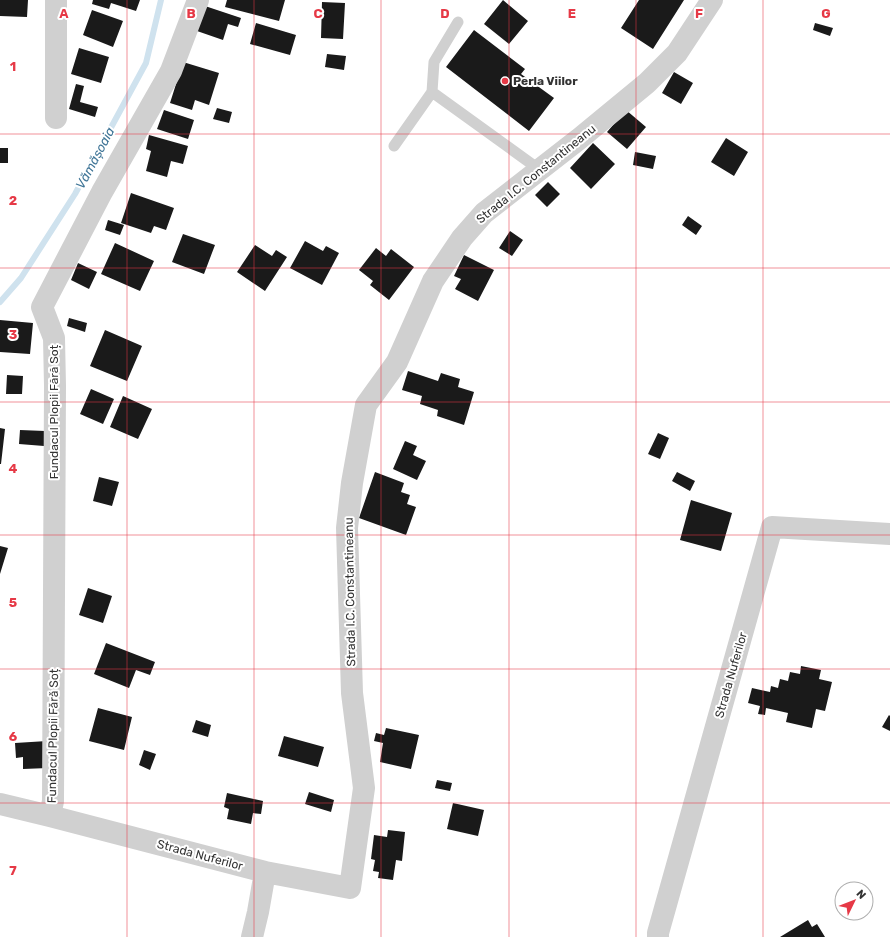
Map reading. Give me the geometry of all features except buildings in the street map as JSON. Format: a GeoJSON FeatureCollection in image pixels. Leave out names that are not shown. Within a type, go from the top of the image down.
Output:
{"type":"FeatureCollection","features":[{"type":"Feature","properties":{"kind":"street"},"geometry":{"type":"LineString","coordinates":[[56,0],[56,118]]}},
{"type":"Feature","properties":{"kind":"street","name":"Fundacul Plopii Fără Soț"},"geometry":{"type":"LineString","coordinates":[[50,816],[53,801],[55,386],[54,338],[42,307],[102,192],[171,71],[198,0]]}},
{"type":"Feature","properties":{"kind":"street","name":"Strada I.C. Constantineanu"},"geometry":{"type":"LineString","coordinates":[[350,888],[364,788],[352,693],[347,528],[352,483],[366,405],[398,362],[433,281],[462,238],[484,213],[540,170],[647,83],[677,53],[712,0]]}},
{"type":"Feature","properties":{"kind":"street","name":"Strada Nuferilor"},"geometry":{"type":"LineString","coordinates":[[658,937],[772,527],[890,534]]}},
{"type":"Feature","properties":{"kind":"street","name":"Strada Nuferilor"},"geometry":{"type":"LineString","coordinates":[[0,804],[265,872],[350,888]]}},
{"type":"Feature","properties":{"kind":"street"},"geometry":{"type":"LineString","coordinates":[[252,937],[265,872]]}},
{"type":"Feature","properties":{"kind":"lane"},"geometry":{"type":"LineString","coordinates":[[394,146],[432,92],[434,62],[458,22]]}},
{"type":"Feature","properties":{"kind":"lane"},"geometry":{"type":"LineString","coordinates":[[432,92],[540,170]]}},
{"type":"Feature","properties":{"kind":"waterway","name":"Vămășoaia"},"geometry":{"type":"LineString","coordinates":[[0,302],[21,278],[75,194],[146,63],[161,0]]}},
{"type":"Feature","properties":{"kind":"place","name":"Perla Viilor"},"geometry":{"type":"Point","coordinates":[505,81]}}]}
